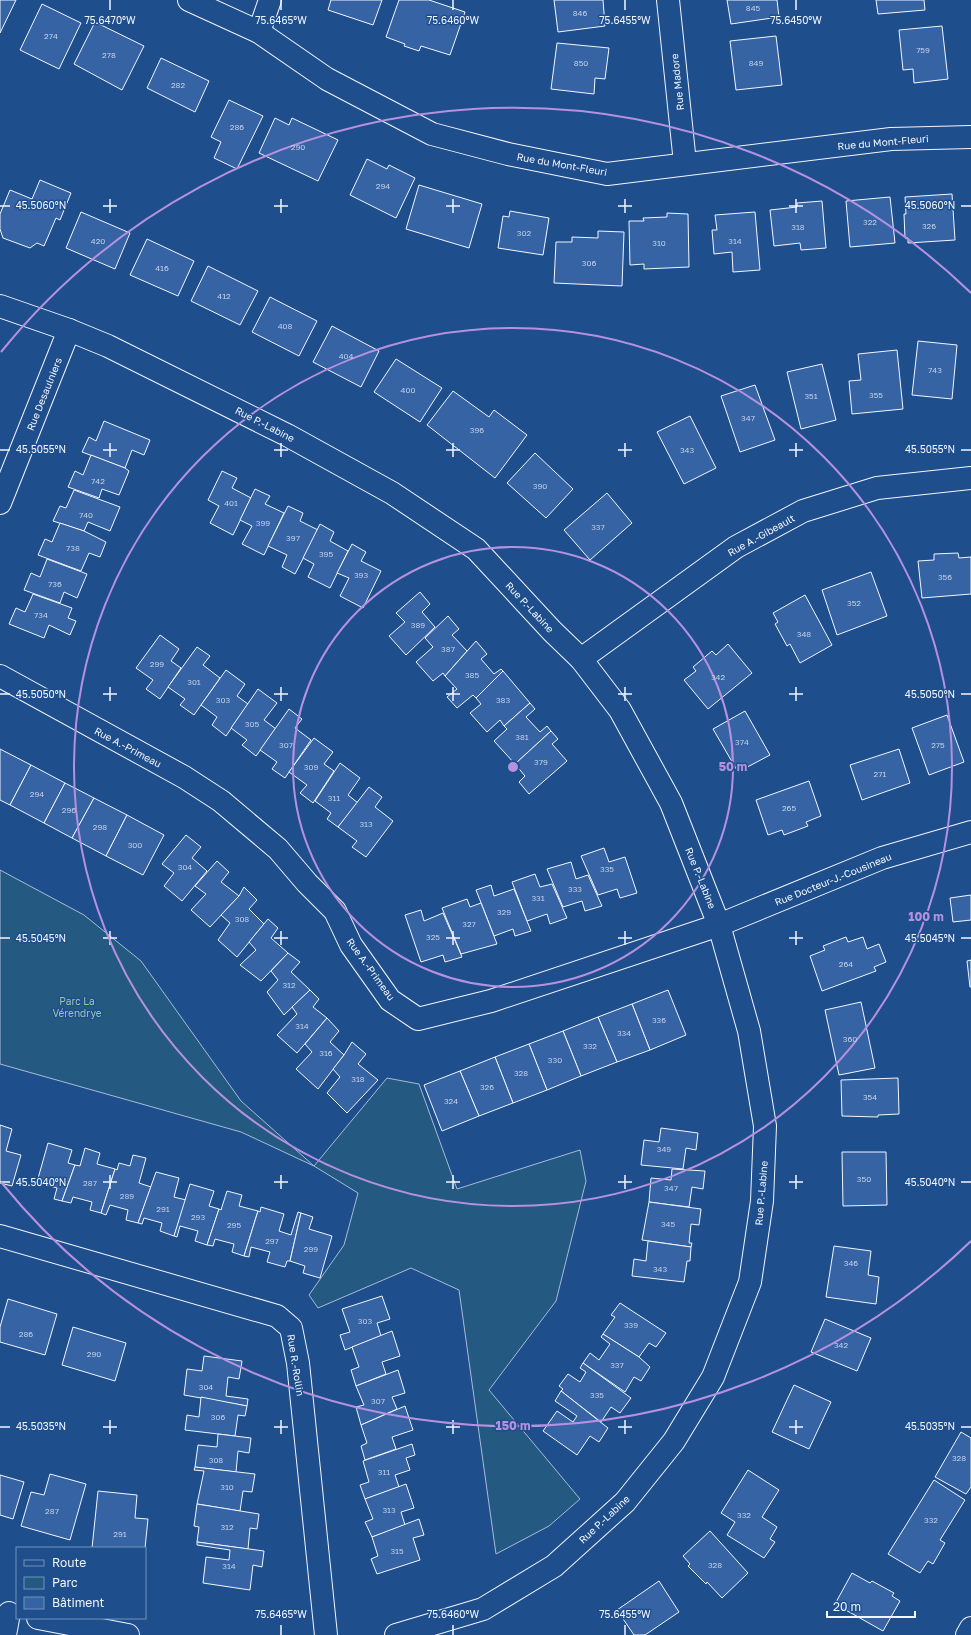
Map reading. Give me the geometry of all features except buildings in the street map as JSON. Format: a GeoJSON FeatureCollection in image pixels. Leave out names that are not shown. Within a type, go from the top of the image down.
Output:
{"type":"FeatureCollection","features":[{"type":"Feature","properties":{"kind":"street","name":"Rue du Mont-Fleuri"},"geometry":{"type":"LineString","coordinates":[[189,0],[259,32],[327,79],[432,134],[508,154],[607,174],[685,163],[891,140],[971,137]]}},
{"type":"Feature","properties":{"kind":"street"},"geometry":{"type":"LineString","coordinates":[[259,32],[270,0]]}},
{"type":"Feature","properties":{"kind":"street","name":"Rue Madore"},"geometry":{"type":"LineString","coordinates":[[668,0],[685,163]]}},
{"type":"Feature","properties":{"kind":"street","name":"Rue P.-Labine"},"geometry":{"type":"LineString","coordinates":[[0,306],[69,330],[108,346],[287,435],[392,493],[476,549],[581,660],[620,710],[670,803],[719,925],[749,1030],[765,1126],[762,1201],[750,1282],[713,1377],[674,1441],[625,1502],[554,1566],[483,1609],[396,1635]]}},
{"type":"Feature","properties":{"kind":"street","name":"Rue Desaulniers"},"geometry":{"type":"LineString","coordinates":[[0,503],[69,330]]}},
{"type":"Feature","properties":{"kind":"street","name":"Rue A.-Gibeault"},"geometry":{"type":"LineString","coordinates":[[581,660],[736,547],[803,511],[876,488],[971,478]]}},
{"type":"Feature","properties":{"kind":"street","name":"Rue A.-Primeau"},"geometry":{"type":"LineString","coordinates":[[0,676],[184,777],[222,801],[278,849],[307,883],[335,911],[351,945],[390,1000],[418,1019],[491,1001],[719,925]]}},
{"type":"Feature","properties":{"kind":"street","name":"Rue Docteur-J.-Cousineau"},"geometry":{"type":"LineString","coordinates":[[719,925],[882,858],[971,832]]}},
{"type":"Feature","properties":{"kind":"street","name":"Rue R.-Rollin"},"geometry":{"type":"LineString","coordinates":[[0,1236],[277,1316],[291,1328],[298,1363],[326,1635]]}},
{"type":"Feature","properties":{"kind":"street"},"geometry":{"type":"LineString","coordinates":[[5,1635],[9,1612]]}},
{"type":"Feature","properties":{"kind":"street"},"geometry":{"type":"LineString","coordinates":[[43,1619],[128,1635]]}},
{"type":"Feature","properties":{"kind":"street"},"geometry":{"type":"LineString","coordinates":[[967,1635],[971,1628]]}},
{"type":"Feature","properties":{"kind":"green space","name":"Parc La Vérendrye"},"geometry":{"type":"Polygon","coordinates":[[[0,870],[84,915],[141,961],[241,1101],[314,1166],[241,1132],[0,1064],[0,870]]]}},
{"type":"Feature","properties":{"kind":"green space"},"geometry":{"type":"Polygon","coordinates":[[[387,1078],[419,1084],[457,1189],[580,1150],[586,1181],[556,1301],[489,1390],[580,1499],[549,1526],[496,1554],[459,1290],[411,1268],[318,1308],[309,1295],[344,1245],[358,1193],[314,1166],[387,1078]]]}}]}
